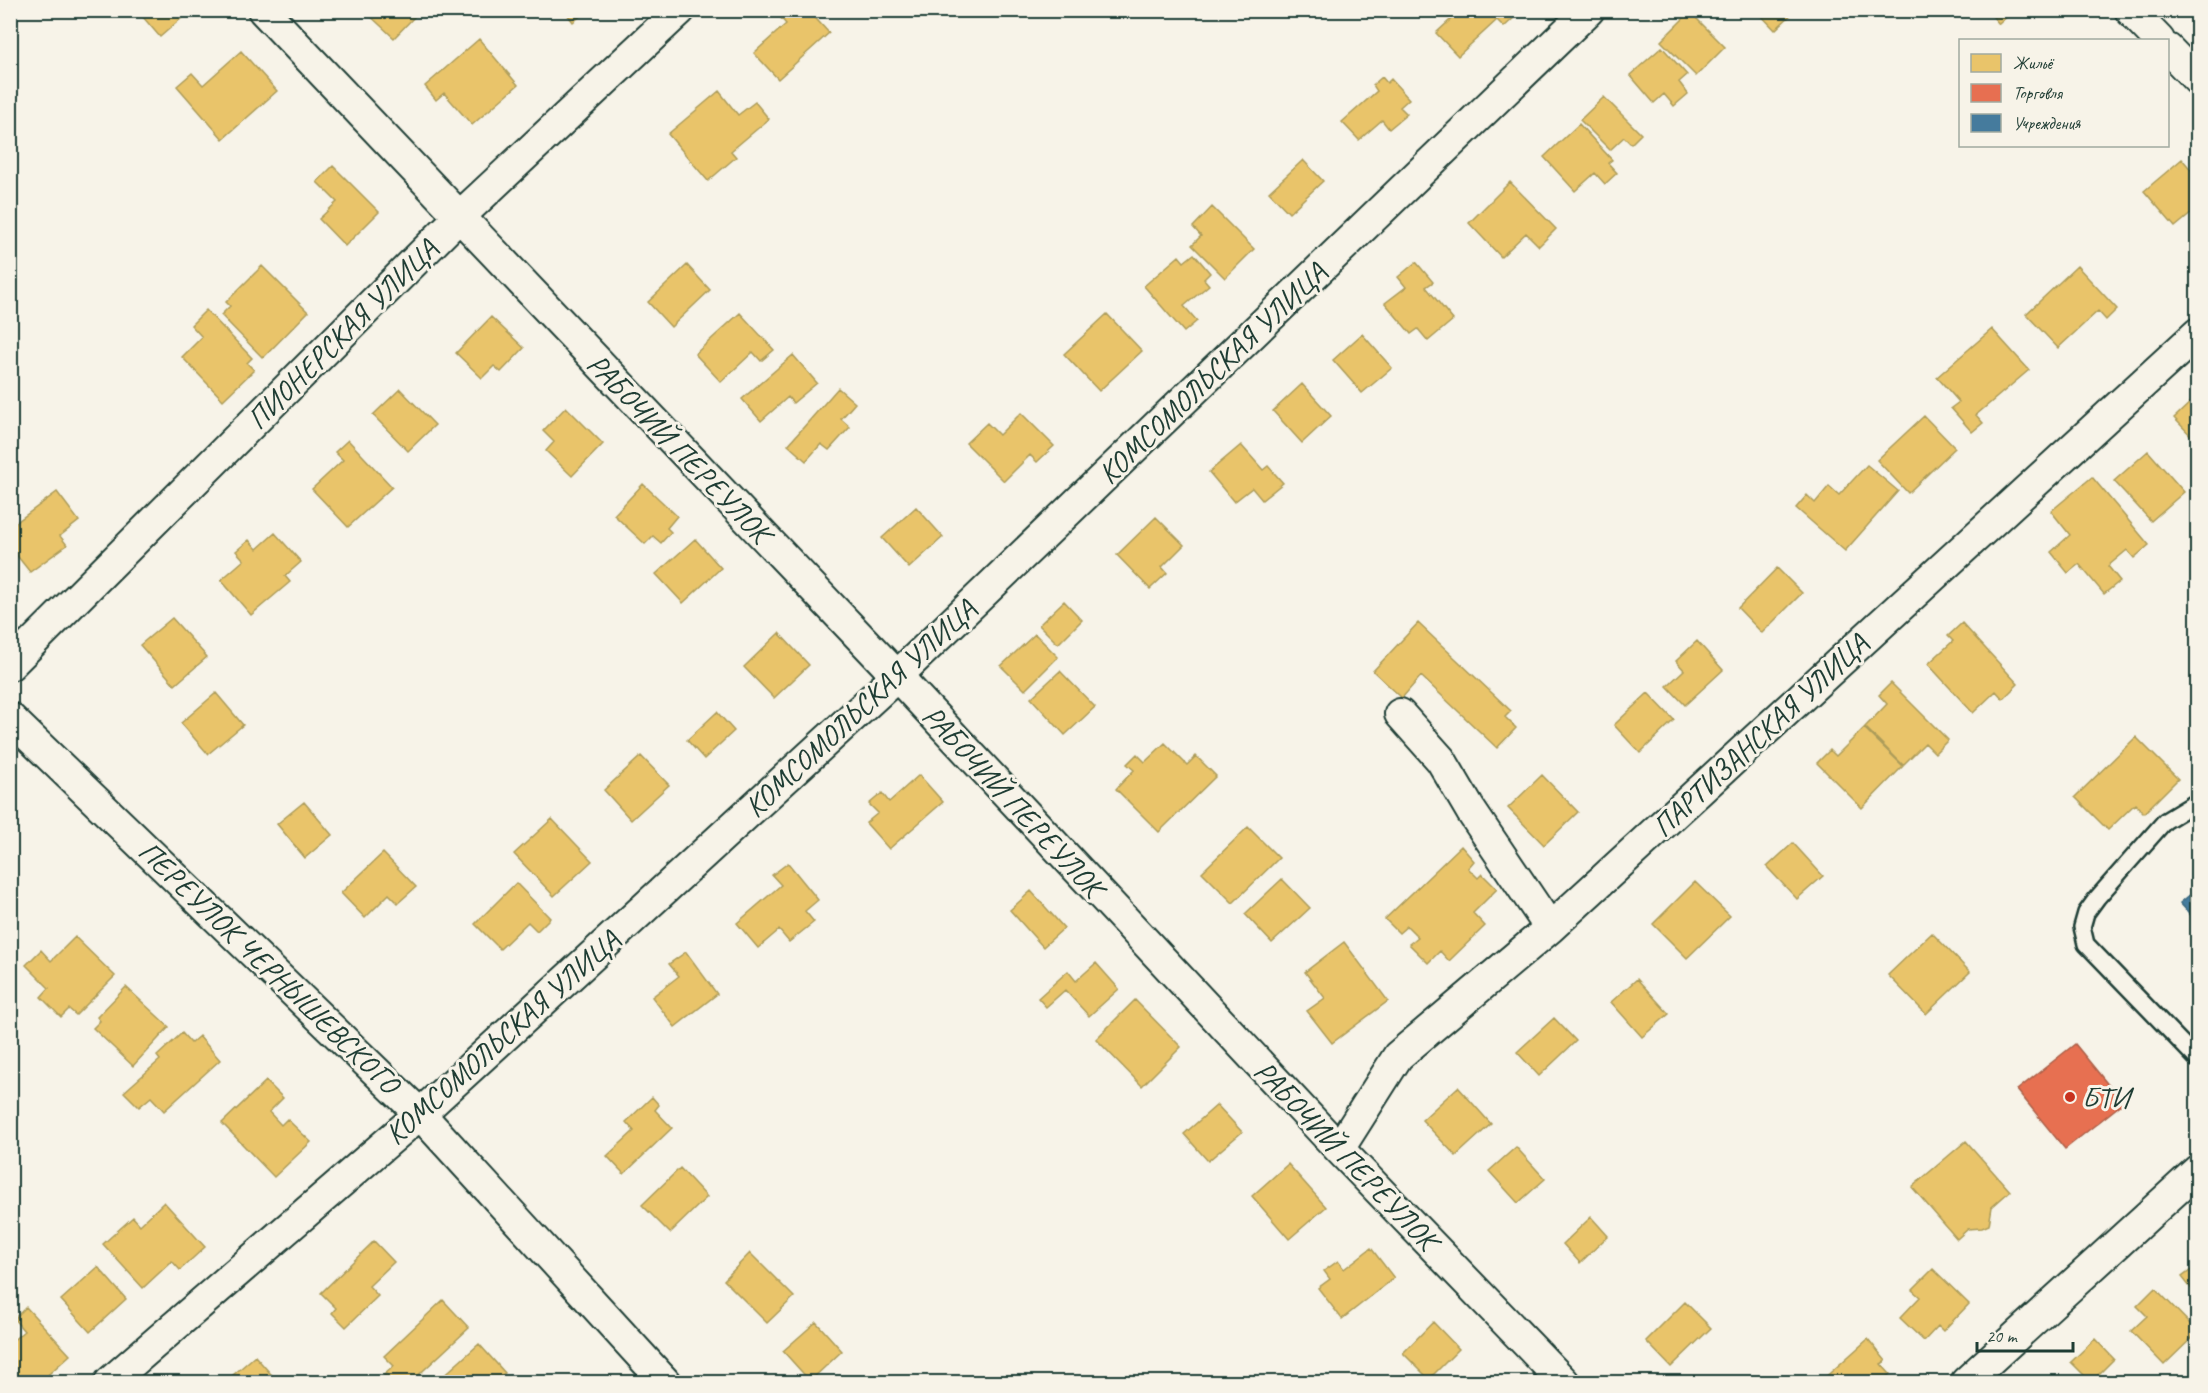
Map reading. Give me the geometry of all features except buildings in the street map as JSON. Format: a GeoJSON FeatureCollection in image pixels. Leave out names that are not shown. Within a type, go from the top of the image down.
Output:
{"type":"FeatureCollection","features":[{"type":"Feature","properties":{"kind":"street","name":"РАБОЧИЙ ПЕРЕУЛОК"},"geometry":{"type":"LineString","coordinates":[[263,10],[897,676],[1339,1149],[1564,1383]]}},
{"type":"Feature","properties":{"kind":"street","name":"ПИОНЕРСКАЯ УЛИЦА"},"geometry":{"type":"LineString","coordinates":[[10,665],[459,217],[680,10]]}},
{"type":"Feature","properties":{"kind":"street","name":"КОМСОМОЛЬСКАЯ УЛИЦА"},"geometry":{"type":"LineString","coordinates":[[110,1383],[420,1113],[897,676],[1589,10]]}},
{"type":"Feature","properties":{"kind":"street"},"geometry":{"type":"LineString","coordinates":[[2130,10],[2158,39]]}},
{"type":"Feature","properties":{"kind":"street"},"geometry":{"type":"LineString","coordinates":[[2169,50],[2198,80]]}},
{"type":"Feature","properties":{"kind":"street","name":"ПАРТИЗАНСКАЯ УЛИЦА"},"geometry":{"type":"LineString","coordinates":[[1339,1149],[1398,1056],[1550,928],[2198,333]]}},
{"type":"Feature","properties":{"kind":"street"},"geometry":{"type":"LineString","coordinates":[[1400,714],[1441,760],[1471,811],[1550,928]]}},
{"type":"Feature","properties":{"kind":"street","name":"ПЕРЕУЛОК ЧЕРНЫШЕВСКОГО"},"geometry":{"type":"LineString","coordinates":[[10,718],[420,1113],[666,1383]]}},
{"type":"Feature","properties":{"kind":"street"},"geometry":{"type":"LineString","coordinates":[[1966,1383],[2198,1170]]}},
{"type":"Feature","properties":{"kind":"lane"},"geometry":{"type":"LineString","coordinates":[[2198,801],[2165,822],[2097,898],[2086,913],[2082,927],[2086,944],[2198,1060]]}},
{"type":"Feature","properties":{"kind":"place","name":"БТИ"},"geometry":{"type":"Point","coordinates":[2070,1097]}}]}
